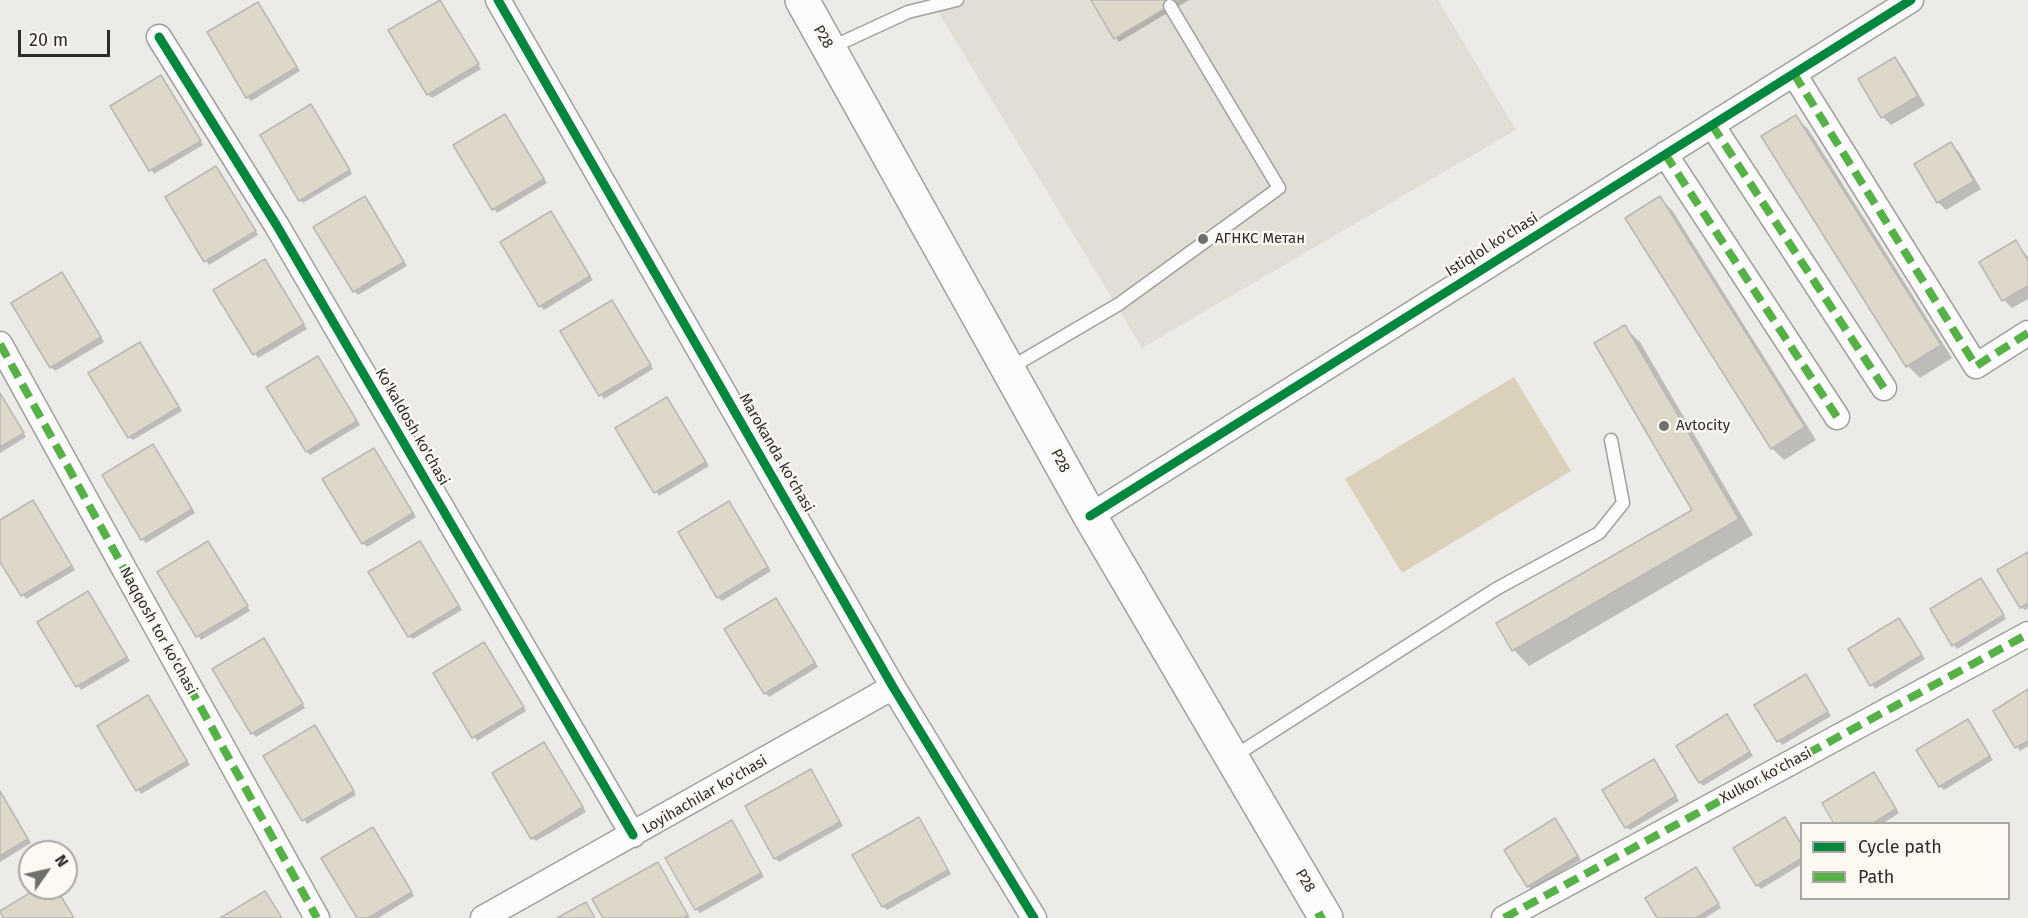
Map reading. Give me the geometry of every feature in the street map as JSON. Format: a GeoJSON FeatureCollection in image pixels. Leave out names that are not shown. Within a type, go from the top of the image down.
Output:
{"type":"FeatureCollection","features":[{"type":"Feature","properties":{"kind":"main road","name":"Р28"},"geometry":{"type":"LineString","coordinates":[[802,0],[1090,516],[1322,917]]}},
{"type":"Feature","properties":{"kind":"street","name":"Marokanda ko'chasi"},"geometry":{"type":"LineString","coordinates":[[498,0],[893,687],[1034,918]]}},
{"type":"Feature","properties":{"kind":"street","name":"Istiqlol ko'chasi"},"geometry":{"type":"LineString","coordinates":[[1090,516],[1911,0]]}},
{"type":"Feature","properties":{"kind":"street","name":"Ko'kaldosh ko'chasi"},"geometry":{"type":"LineString","coordinates":[[159,37],[277,226],[633,835]]}},
{"type":"Feature","properties":{"kind":"street"},"geometry":{"type":"LineString","coordinates":[[1794,74],[1976,366],[2028,333]]}},
{"type":"Feature","properties":{"kind":"street"},"geometry":{"type":"LineString","coordinates":[[1712,125],[1884,388]]}},
{"type":"Feature","properties":{"kind":"street"},"geometry":{"type":"LineString","coordinates":[[1665,154],[1837,417]]}},
{"type":"Feature","properties":{"kind":"street","name":"Naqqosh tor ko'chasi"},"geometry":{"type":"LineString","coordinates":[[0,344],[317,918]]}},
{"type":"Feature","properties":{"kind":"street","name":"Xulkor ko'chasi"},"geometry":{"type":"LineString","coordinates":[[1504,918],[2028,634]]}},
{"type":"Feature","properties":{"kind":"street","name":"Loyihachilar ko'chasi"},"geometry":{"type":"LineString","coordinates":[[483,918],[893,687]]}},
{"type":"Feature","properties":{"kind":"lane"},"geometry":{"type":"LineString","coordinates":[[830,48],[908,12],[957,0]]}},
{"type":"Feature","properties":{"kind":"lane"},"geometry":{"type":"LineString","coordinates":[[1010,369],[1119,304],[1279,188],[1170,6]]}},
{"type":"Feature","properties":{"kind":"lane"},"geometry":{"type":"LineString","coordinates":[[1232,758],[1496,589],[1599,533],[1623,503],[1611,440]]}},
{"type":"Feature","properties":{"kind":"shaded area","name":"АГНКС Метан"},"geometry":{"type":"Polygon","coordinates":[[[931,0],[1438,0],[1516,130],[1142,348],[931,0]]]}},
{"type":"Feature","properties":{"kind":"shaded area"},"geometry":{"type":"Polygon","coordinates":[[[1514,377],[1571,471],[1402,573],[1345,479],[1514,377]]]}},
{"type":"Feature","properties":{"kind":"building"},"geometry":{"type":"Polygon","coordinates":[[[440,0],[479,64],[427,95],[388,30],[440,0]]]}},
{"type":"Feature","properties":{"kind":"building"},"geometry":{"type":"Polygon","coordinates":[[[1091,0],[1179,0],[1114,39],[1091,0]]]}},
{"type":"Feature","properties":{"kind":"building"},"geometry":{"type":"Polygon","coordinates":[[[258,2],[297,67],[246,98],[207,32],[258,2]]]}},
{"type":"Feature","properties":{"kind":"building"},"geometry":{"type":"Polygon","coordinates":[[[1895,57],[1918,96],[1881,118],[1858,79],[1895,57]]]}},
{"type":"Feature","properties":{"kind":"building"},"geometry":{"type":"Polygon","coordinates":[[[161,75],[201,141],[149,171],[110,106],[161,75]]]}},
{"type":"Feature","properties":{"kind":"building"},"geometry":{"type":"Polygon","coordinates":[[[311,104],[350,170],[299,201],[260,135],[311,104]]]}},
{"type":"Feature","properties":{"kind":"building"},"geometry":{"type":"Polygon","coordinates":[[[505,114],[544,179],[492,210],[453,145],[505,114]]]}},
{"type":"Feature","properties":{"kind":"building"},"geometry":{"type":"Polygon","coordinates":[[[1796,115],[1941,345],[1906,367],[1761,136],[1796,115]]]}},
{"type":"Feature","properties":{"kind":"building"},"geometry":{"type":"Polygon","coordinates":[[[1951,142],[1974,181],[1937,203],[1914,164],[1951,142]]]}},
{"type":"Feature","properties":{"kind":"building"},"geometry":{"type":"Polygon","coordinates":[[[216,166],[256,231],[204,262],[165,197],[216,166]]]}},
{"type":"Feature","properties":{"kind":"building"},"geometry":{"type":"Polygon","coordinates":[[[365,196],[404,262],[353,292],[313,227],[365,196]]]}},
{"type":"Feature","properties":{"kind":"building"},"geometry":{"type":"Polygon","coordinates":[[[1660,196],[1805,427],[1771,449],[1625,218],[1660,196]]]}},
{"type":"Feature","properties":{"kind":"building"},"geometry":{"type":"Polygon","coordinates":[[[551,211],[590,276],[539,307],[500,242],[551,211]]]}},
{"type":"Feature","properties":{"kind":"building"},"geometry":{"type":"Polygon","coordinates":[[[2016,240],[2028,261],[2028,286],[2002,301],[1979,262],[2016,240]]]}},
{"type":"Feature","properties":{"kind":"building"},"geometry":{"type":"Polygon","coordinates":[[[265,259],[304,324],[253,355],[213,290],[265,259]]]}},
{"type":"Feature","properties":{"kind":"building"},"geometry":{"type":"Polygon","coordinates":[[[62,272],[101,337],[50,368],[11,303],[62,272]]]}},
{"type":"Feature","properties":{"kind":"building"},"geometry":{"type":"Polygon","coordinates":[[[612,300],[651,365],[599,396],[560,331],[612,300]]]}},
{"type":"Feature","properties":{"kind":"building","name":"Avtocity"},"geometry":{"type":"Polygon","coordinates":[[[1625,325],[1739,519],[1512,651],[1496,623],[1692,510],[1594,343],[1625,325]]]}},
{"type":"Feature","properties":{"kind":"building"},"geometry":{"type":"Polygon","coordinates":[[[140,342],[179,407],[128,438],[88,373],[140,342]]]}},
{"type":"Feature","properties":{"kind":"building"},"geometry":{"type":"Polygon","coordinates":[[[318,356],[357,421],[306,452],[266,387],[318,356]]]}},
{"type":"Feature","properties":{"kind":"building"},"geometry":{"type":"Polygon","coordinates":[[[0,393],[24,433],[0,447],[0,393]]]}},
{"type":"Feature","properties":{"kind":"building"},"geometry":{"type":"Polygon","coordinates":[[[667,397],[706,462],[654,493],[615,428],[667,397]]]}},
{"type":"Feature","properties":{"kind":"building"},"geometry":{"type":"Polygon","coordinates":[[[153,444],[192,509],[141,540],[102,475],[153,444]]]}},
{"type":"Feature","properties":{"kind":"building"},"geometry":{"type":"Polygon","coordinates":[[[374,448],[413,513],[362,544],[322,479],[374,448]]]}},
{"type":"Feature","properties":{"kind":"building"},"geometry":{"type":"Polygon","coordinates":[[[33,500],[72,566],[21,596],[0,562],[0,520],[33,500]]]}},
{"type":"Feature","properties":{"kind":"building"},"geometry":{"type":"Polygon","coordinates":[[[729,501],[768,567],[717,598],[678,532],[729,501]]]}},
{"type":"Feature","properties":{"kind":"building"},"geometry":{"type":"Polygon","coordinates":[[[208,541],[248,606],[196,637],[157,572],[208,541]]]}},
{"type":"Feature","properties":{"kind":"building"},"geometry":{"type":"Polygon","coordinates":[[[420,541],[459,606],[408,637],[368,572],[420,541]]]}},
{"type":"Feature","properties":{"kind":"building"},"geometry":{"type":"Polygon","coordinates":[[[2028,552],[2028,603],[2020,608],[1997,570],[2028,552]]]}},
{"type":"Feature","properties":{"kind":"building"},"geometry":{"type":"Polygon","coordinates":[[[1981,578],[2004,615],[1952,646],[1930,609],[1981,578]]]}},
{"type":"Feature","properties":{"kind":"building"},"geometry":{"type":"Polygon","coordinates":[[[88,591],[127,657],[76,687],[37,622],[88,591]]]}},
{"type":"Feature","properties":{"kind":"building"},"geometry":{"type":"Polygon","coordinates":[[[776,598],[815,663],[764,694],[724,629],[776,598]]]}},
{"type":"Feature","properties":{"kind":"building"},"geometry":{"type":"Polygon","coordinates":[[[1899,618],[1922,655],[1870,686],[1848,649],[1899,618]]]}},
{"type":"Feature","properties":{"kind":"building"},"geometry":{"type":"Polygon","coordinates":[[[264,638],[303,704],[251,734],[212,669],[264,638]]]}},
{"type":"Feature","properties":{"kind":"building"},"geometry":{"type":"Polygon","coordinates":[[[484,642],[524,707],[472,738],[433,673],[484,642]]]}},
{"type":"Feature","properties":{"kind":"building"},"geometry":{"type":"Polygon","coordinates":[[[1806,674],[1828,712],[1777,742],[1754,705],[1806,674]]]}},
{"type":"Feature","properties":{"kind":"building"},"geometry":{"type":"Polygon","coordinates":[[[2028,689],[2028,741],[2015,748],[1993,711],[2028,689]]]}},
{"type":"Feature","properties":{"kind":"building"},"geometry":{"type":"Polygon","coordinates":[[[148,695],[187,761],[136,791],[97,726],[148,695]]]}},
{"type":"Feature","properties":{"kind":"building"},"geometry":{"type":"Polygon","coordinates":[[[1727,714],[1750,752],[1699,783],[1676,746],[1727,714]]]}},
{"type":"Feature","properties":{"kind":"building"},"geometry":{"type":"Polygon","coordinates":[[[1968,719],[1990,756],[1939,787],[1916,750],[1968,719]]]}},
{"type":"Feature","properties":{"kind":"building"},"geometry":{"type":"Polygon","coordinates":[[[315,725],[354,791],[302,821],[263,756],[315,725]]]}},
{"type":"Feature","properties":{"kind":"building"},"geometry":{"type":"Polygon","coordinates":[[[544,742],[583,807],[531,839],[492,773],[544,742]]]}},
{"type":"Feature","properties":{"kind":"building"},"geometry":{"type":"Polygon","coordinates":[[[1654,759],[1676,796],[1625,828],[1602,790],[1654,759]]]}},
{"type":"Feature","properties":{"kind":"building"},"geometry":{"type":"Polygon","coordinates":[[[811,769],[840,822],[774,859],[745,806],[811,769]]]}},
{"type":"Feature","properties":{"kind":"building"},"geometry":{"type":"Polygon","coordinates":[[[1874,772],[1896,809],[1875,822],[1833,822],[1822,803],[1874,772]]]}},
{"type":"Feature","properties":{"kind":"building"},"geometry":{"type":"Polygon","coordinates":[[[0,791],[28,839],[18,840],[18,845],[0,856],[0,791]]]}},
{"type":"Feature","properties":{"kind":"building"},"geometry":{"type":"Polygon","coordinates":[[[919,817],[948,870],[882,907],[852,855],[919,817]]]}},
{"type":"Feature","properties":{"kind":"building"},"geometry":{"type":"Polygon","coordinates":[[[1785,817],[1800,842],[1800,859],[1756,886],[1733,848],[1785,817]]]}},
{"type":"Feature","properties":{"kind":"building"},"geometry":{"type":"Polygon","coordinates":[[[1555,818],[1578,856],[1527,887],[1504,850],[1555,818]]]}},
{"type":"Feature","properties":{"kind":"building"},"geometry":{"type":"Polygon","coordinates":[[[732,820],[761,873],[695,910],[665,858],[732,820]]]}},
{"type":"Feature","properties":{"kind":"building"},"geometry":{"type":"Polygon","coordinates":[[[373,827],[412,892],[368,918],[357,918],[321,858],[373,827]]]}},
{"type":"Feature","properties":{"kind":"building"},"geometry":{"type":"Polygon","coordinates":[[[658,862],[688,915],[683,918],[603,918],[592,899],[658,862]]]}},
{"type":"Feature","properties":{"kind":"building"},"geometry":{"type":"Polygon","coordinates":[[[1696,867],[1719,904],[1696,918],[1657,918],[1645,898],[1696,867]]]}},
{"type":"Feature","properties":{"kind":"building"},"geometry":{"type":"Polygon","coordinates":[[[265,891],[282,918],[220,918],[265,891]]]}},
{"type":"Feature","properties":{"kind":"building"},"geometry":{"type":"Polygon","coordinates":[[[18,900],[63,900],[74,918],[3,918],[0,911],[18,900]]]}},
{"type":"Feature","properties":{"kind":"building"},"geometry":{"type":"Polygon","coordinates":[[[586,902],[595,918],[557,918],[586,902]]]}},
{"type":"Feature","properties":{"kind":"marked path"},"geometry":{"type":"LineString","coordinates":[[1794,74],[1976,366],[2028,333]]}},
{"type":"Feature","properties":{"kind":"marked path"},"geometry":{"type":"LineString","coordinates":[[1712,125],[1884,388]]}},
{"type":"Feature","properties":{"kind":"marked path"},"geometry":{"type":"LineString","coordinates":[[1665,154],[1837,417]]}},
{"type":"Feature","properties":{"kind":"marked path"},"geometry":{"type":"LineString","coordinates":[[0,344],[317,918]]}},
{"type":"Feature","properties":{"kind":"marked path"},"geometry":{"type":"LineString","coordinates":[[1504,918],[2028,634]]}},
{"type":"Feature","properties":{"kind":"marked path"},"geometry":{"type":"LineString","coordinates":[[1316,918],[1324,914]]}},
{"type":"Feature","properties":{"kind":"cycle path"},"geometry":{"type":"LineString","coordinates":[[498,0],[893,687],[1034,918]]}},
{"type":"Feature","properties":{"kind":"cycle path"},"geometry":{"type":"LineString","coordinates":[[1090,516],[1911,0]]}},
{"type":"Feature","properties":{"kind":"cycle path"},"geometry":{"type":"LineString","coordinates":[[159,37],[277,226],[633,835]]}},
{"type":"Feature","properties":{"kind":"place","name":"АГНКС Метан"},"geometry":{"type":"Point","coordinates":[1203,239]}},
{"type":"Feature","properties":{"kind":"place","name":"Avtocity"},"geometry":{"type":"Point","coordinates":[1664,426]}}]}
